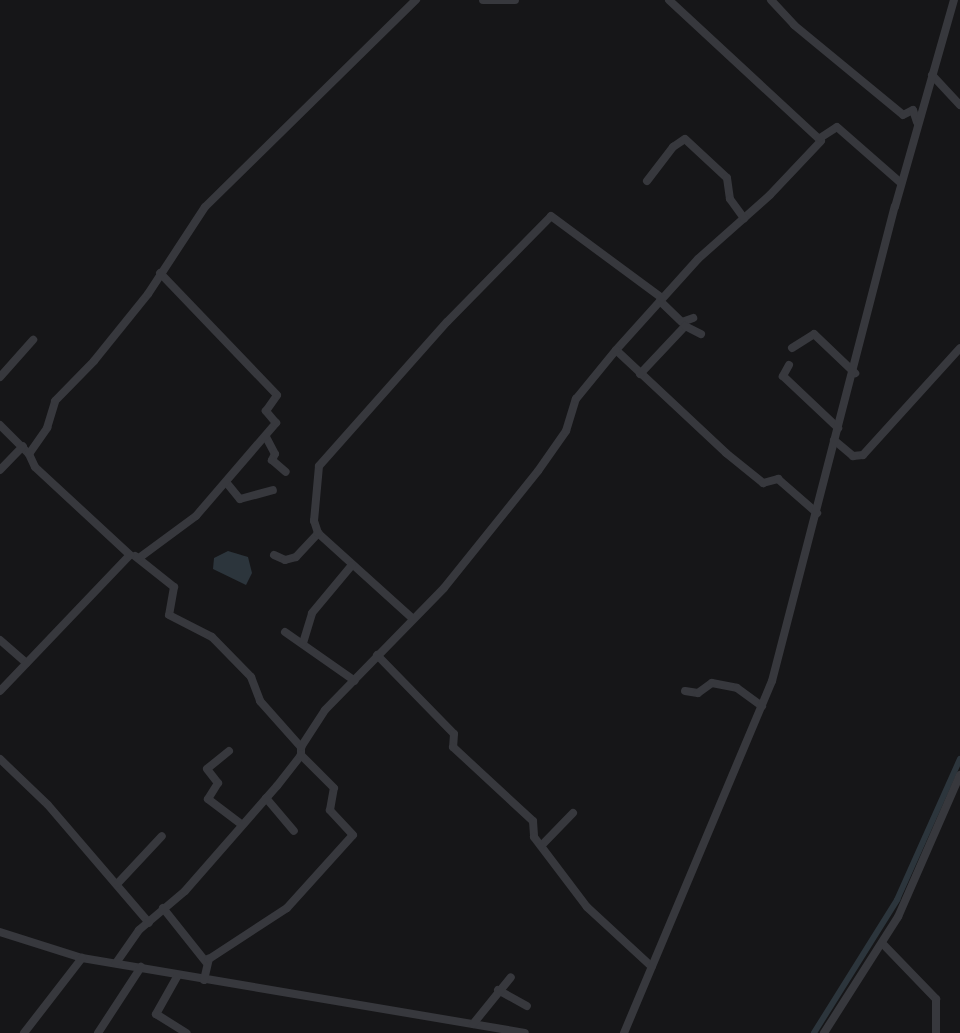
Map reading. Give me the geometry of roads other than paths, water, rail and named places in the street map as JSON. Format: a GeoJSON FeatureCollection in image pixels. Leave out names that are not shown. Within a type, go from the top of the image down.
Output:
{"type":"FeatureCollection","features":[{"type":"Feature","properties":{"kind":"street"},"geometry":{"type":"LineString","coordinates":[[28,454],[47,428],[57,398],[94,361],[160,273],[205,208],[416,0]]}},
{"type":"Feature","properties":{"kind":"street"},"geometry":{"type":"LineString","coordinates":[[482,0],[515,0]]}},
{"type":"Feature","properties":{"kind":"street"},"geometry":{"type":"LineString","coordinates":[[669,0],[820,138]]}},
{"type":"Feature","properties":{"kind":"street"},"geometry":{"type":"LineString","coordinates":[[771,0],[794,25],[903,115],[914,110],[917,124]]}},
{"type":"Feature","properties":{"kind":"street"},"geometry":{"type":"LineString","coordinates":[[624,1033],[762,706],[790,622],[834,440],[855,374],[901,183],[954,0]]}},
{"type":"Feature","properties":{"kind":"street"},"geometry":{"type":"LineString","coordinates":[[932,75],[960,105]]}},
{"type":"Feature","properties":{"kind":"street"},"geometry":{"type":"LineString","coordinates":[[116,963],[163,908],[185,891],[241,824],[266,798],[301,751],[325,710],[355,681],[412,618],[444,588],[538,471],[566,431],[576,399],[616,350],[661,300],[744,218],[820,138],[838,128],[901,183]]}},
{"type":"Feature","properties":{"kind":"street"},"geometry":{"type":"LineString","coordinates":[[646,181],[673,147],[685,140],[726,178],[730,199],[744,218]]}},
{"type":"Feature","properties":{"kind":"street"},"geometry":{"type":"LineString","coordinates":[[412,618],[318,533],[314,521],[317,469],[447,322],[552,216],[661,300],[682,322],[693,318]]}},
{"type":"Feature","properties":{"kind":"street"},"geometry":{"type":"LineString","coordinates":[[139,558],[196,516],[266,437],[276,423],[266,411],[277,395],[160,273]]}},
{"type":"Feature","properties":{"kind":"street"},"geometry":{"type":"LineString","coordinates":[[640,374],[685,326],[701,334]]}},
{"type":"Feature","properties":{"kind":"street"},"geometry":{"type":"LineString","coordinates":[[792,348],[814,334],[855,374]]}},
{"type":"Feature","properties":{"kind":"street"},"geometry":{"type":"LineString","coordinates":[[0,377],[33,340]]}},
{"type":"Feature","properties":{"kind":"street"},"geometry":{"type":"LineString","coordinates":[[834,440],[853,456],[863,455],[960,348]]}},
{"type":"Feature","properties":{"kind":"street"},"geometry":{"type":"LineString","coordinates":[[616,350],[640,374],[761,482],[776,478],[817,513]]}},
{"type":"Feature","properties":{"kind":"street"},"geometry":{"type":"LineString","coordinates":[[789,365],[783,376],[838,428]]}},
{"type":"Feature","properties":{"kind":"street"},"geometry":{"type":"LineString","coordinates":[[0,424],[23,446],[35,468],[130,554],[139,558],[174,587],[169,614],[212,637],[251,677],[260,701],[334,788],[330,810],[353,835],[287,908],[206,962]]}},
{"type":"Feature","properties":{"kind":"street"},"geometry":{"type":"LineString","coordinates":[[266,437],[272,445],[272,460],[286,472]]}},
{"type":"Feature","properties":{"kind":"street"},"geometry":{"type":"LineString","coordinates":[[0,470],[23,446]]}},
{"type":"Feature","properties":{"kind":"street"},"geometry":{"type":"LineString","coordinates":[[226,482],[240,499],[273,490]]}},
{"type":"Feature","properties":{"kind":"street"},"geometry":{"type":"LineString","coordinates":[[274,555],[285,560],[296,557],[318,533]]}},
{"type":"Feature","properties":{"kind":"street"},"geometry":{"type":"LineString","coordinates":[[0,691],[130,554]]}},
{"type":"Feature","properties":{"kind":"street"},"geometry":{"type":"LineString","coordinates":[[303,643],[312,612],[352,565]]}},
{"type":"Feature","properties":{"kind":"street"},"geometry":{"type":"LineString","coordinates":[[285,632],[355,681]]}},
{"type":"Feature","properties":{"kind":"street"},"geometry":{"type":"LineString","coordinates":[[0,640],[26,663]]}},
{"type":"Feature","properties":{"kind":"street"},"geometry":{"type":"LineString","coordinates":[[378,655],[454,734],[453,747],[533,821],[534,837],[587,907],[652,967]]}},
{"type":"Feature","properties":{"kind":"street"},"geometry":{"type":"LineString","coordinates":[[685,691],[698,693],[712,684],[737,688],[762,706]]}},
{"type":"Feature","properties":{"kind":"street"},"geometry":{"type":"LineString","coordinates":[[229,751],[207,769],[218,783],[208,799],[241,824]]}},
{"type":"Feature","properties":{"kind":"street"},"geometry":{"type":"LineString","coordinates":[[0,760],[118,883],[122,894],[149,923]]}},
{"type":"Feature","properties":{"kind":"street"},"geometry":{"type":"LineString","coordinates":[[824,1033],[898,917],[960,774]]}},
{"type":"Feature","properties":{"kind":"street"},"geometry":{"type":"LineString","coordinates":[[266,798],[294,831]]}},
{"type":"Feature","properties":{"kind":"street"},"geometry":{"type":"LineString","coordinates":[[541,846],[573,813]]}},
{"type":"Feature","properties":{"kind":"street"},"geometry":{"type":"LineString","coordinates":[[118,883],[162,836]]}},
{"type":"Feature","properties":{"kind":"street"},"geometry":{"type":"LineString","coordinates":[[163,908],[206,962],[204,980]]}},
{"type":"Feature","properties":{"kind":"street"},"geometry":{"type":"LineString","coordinates":[[0,932],[82,958],[525,1033]]}},
{"type":"Feature","properties":{"kind":"street"},"geometry":{"type":"LineString","coordinates":[[882,944],[936,999],[936,1030],[944,1033]]}},
{"type":"Feature","properties":{"kind":"street"},"geometry":{"type":"LineString","coordinates":[[24,1033],[82,958]]}},
{"type":"Feature","properties":{"kind":"street"},"geometry":{"type":"LineString","coordinates":[[98,1033],[141,967]]}},
{"type":"Feature","properties":{"kind":"street"},"geometry":{"type":"LineString","coordinates":[[178,975],[156,1014],[187,1033]]}},
{"type":"Feature","properties":{"kind":"street"},"geometry":{"type":"LineString","coordinates":[[473,1024],[498,990],[511,977]]}},
{"type":"Feature","properties":{"kind":"street"},"geometry":{"type":"LineString","coordinates":[[498,990],[527,1006]]}},
{"type":"Feature","properties":{"kind":"waterway"},"geometry":{"type":"LineString","coordinates":[[814,1033],[897,900],[960,759]]}}]}
